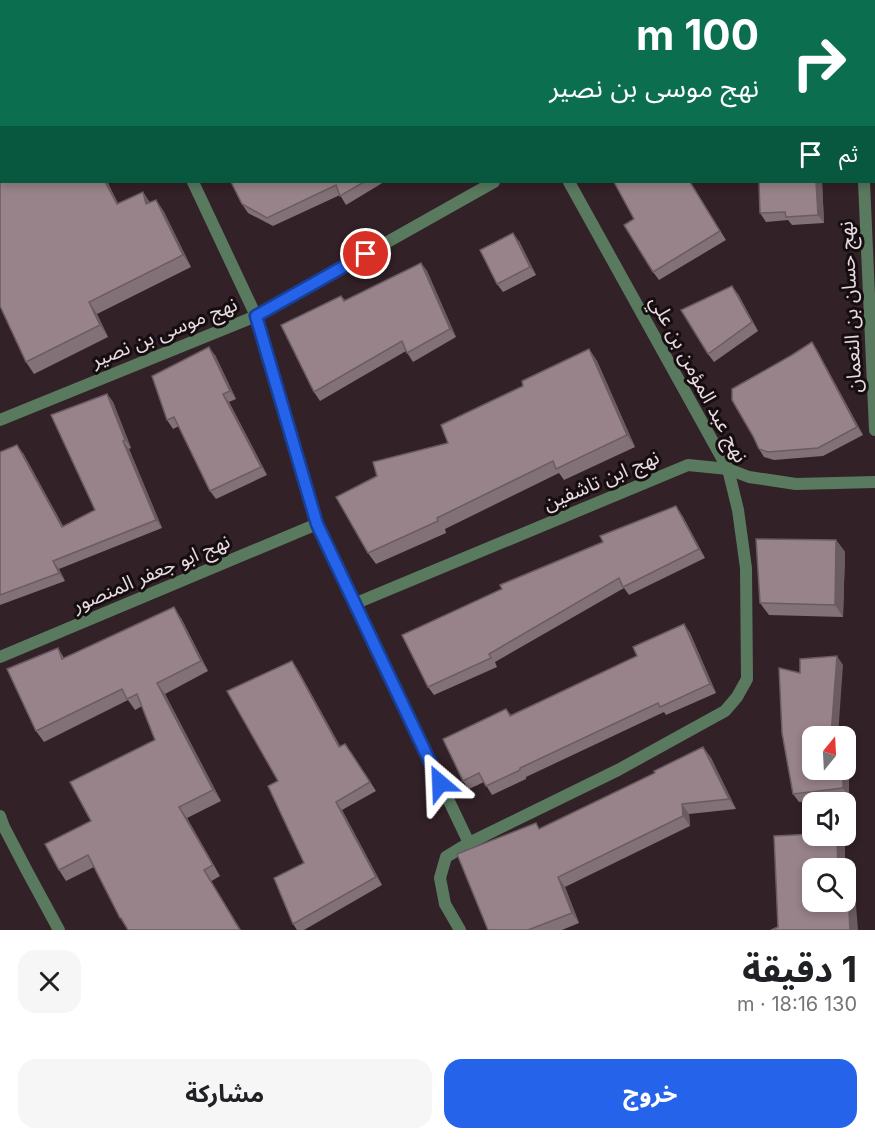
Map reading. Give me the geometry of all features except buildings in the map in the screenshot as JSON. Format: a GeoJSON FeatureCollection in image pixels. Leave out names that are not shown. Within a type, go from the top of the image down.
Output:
{"type":"FeatureCollection","features":[{"type":"Feature","properties":{"kind":"street"},"geometry":{"type":"LineString","coordinates":[[193,183],[256,316],[317,524],[469,843]]}},
{"type":"Feature","properties":{"kind":"street","name":"نهج موسى بن نصير"},"geometry":{"type":"LineString","coordinates":[[0,420],[256,316],[492,183]]}},
{"type":"Feature","properties":{"kind":"street","name":"نهج عبد المؤمن بن علي"},"geometry":{"type":"LineString","coordinates":[[460,930],[446,904],[440,878],[446,857],[469,843],[628,765],[725,711],[737,697],[747,679],[746,568],[738,510],[728,469],[570,183]]}},
{"type":"Feature","properties":{"kind":"street","name":"نهج حسان بن النعمان"},"geometry":{"type":"LineString","coordinates":[[864,183],[875,430]]}},
{"type":"Feature","properties":{"kind":"street","name":"نهج ابن تاشفين"},"geometry":{"type":"LineString","coordinates":[[354,604],[687,465],[728,469],[749,477],[796,484],[875,482]]}},
{"type":"Feature","properties":{"kind":"street","name":"نهج ابو جعفر المنصور"},"geometry":{"type":"LineString","coordinates":[[0,657],[317,524]]}},
{"type":"Feature","properties":{"kind":"street"},"geometry":{"type":"LineString","coordinates":[[0,816],[59,930]]}},
{"type":"Feature","properties":{"kind":"route"},"geometry":{"type":"LineString","coordinates":[[366,254],[256,316],[317,524],[440,783]]}}]}
